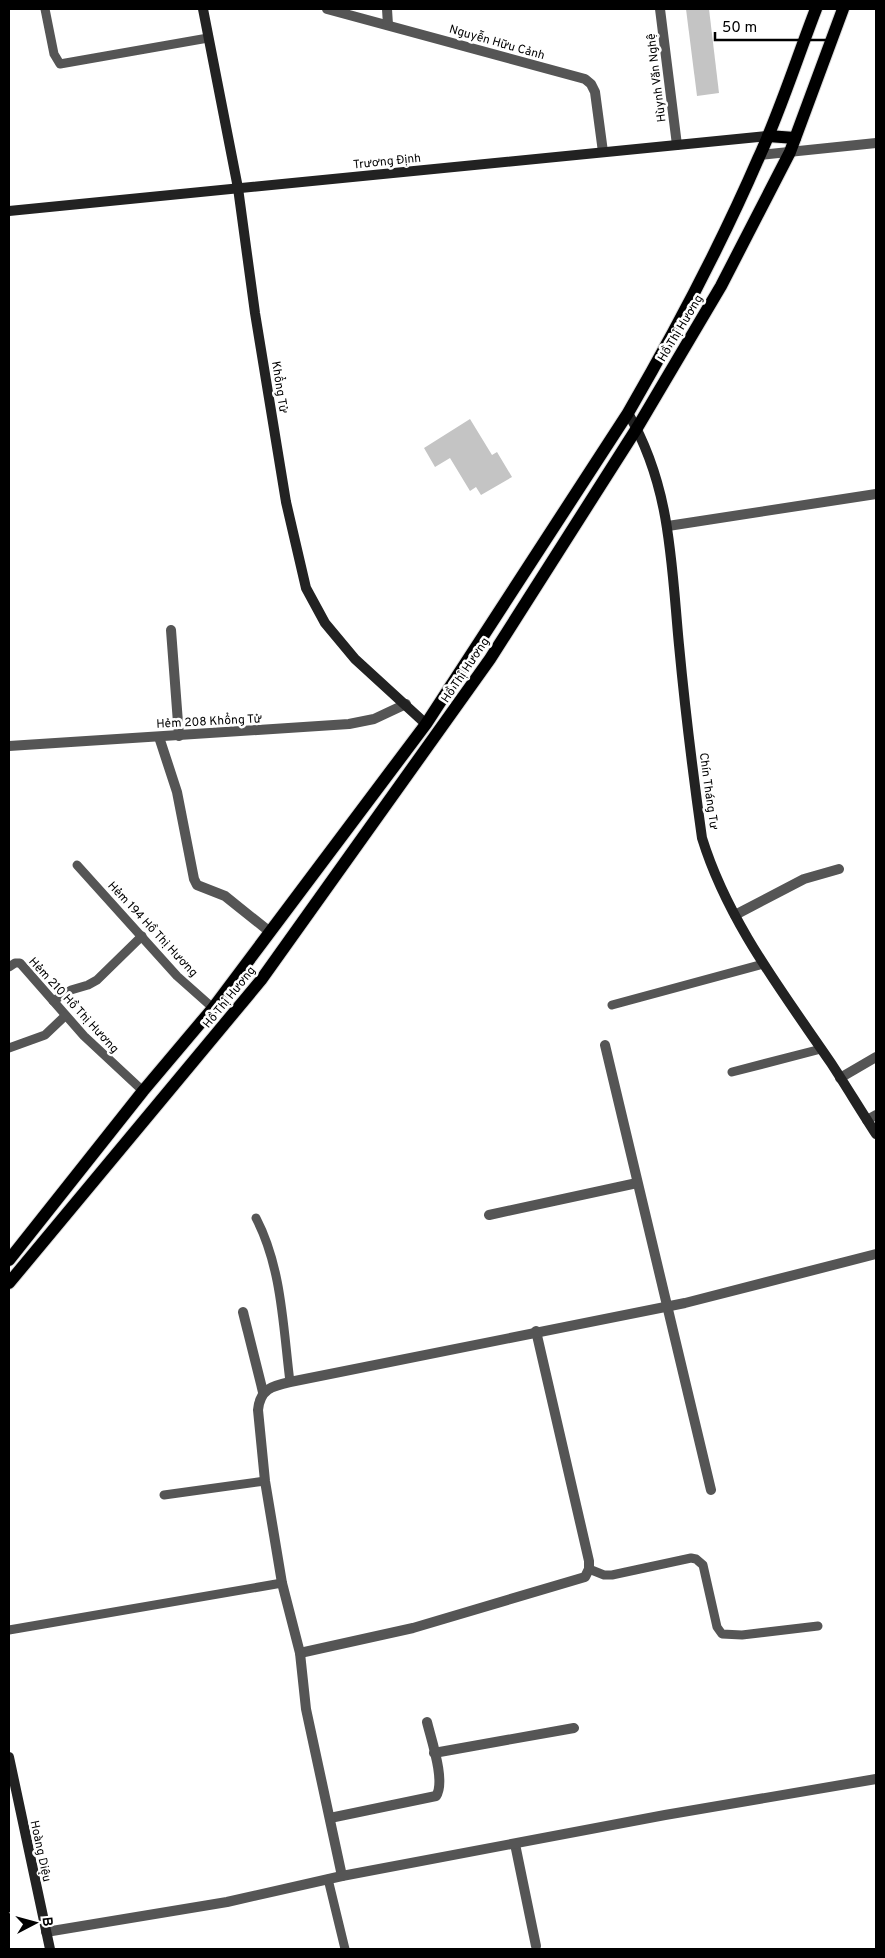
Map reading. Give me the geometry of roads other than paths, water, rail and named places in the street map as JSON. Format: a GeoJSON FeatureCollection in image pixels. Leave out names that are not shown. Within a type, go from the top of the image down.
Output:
{"type":"FeatureCollection","features":[{"type":"Feature","properties":{"kind":"main road","name":"Hồ Thị Hương"},"geometry":{"type":"LineString","coordinates":[[9,1260],[143,1091],[213,1008],[426,724],[628,413],[703,275],[760,155],[816,9]]}},
{"type":"Feature","properties":{"kind":"main road","name":"Hồ Thị Hương"},"geometry":{"type":"LineString","coordinates":[[9,1283],[261,980],[490,659],[637,428],[721,286],[790,152],[843,9]]}},
{"type":"Feature","properties":{"kind":"main road"},"geometry":{"type":"LineString","coordinates":[[768,136],[795,138]]}},
{"type":"Feature","properties":{"kind":"street","name":"Khổng Tử"},"geometry":{"type":"LineString","coordinates":[[202,9],[238,188],[254,312],[286,502],[306,588],[325,623],[344,647],[426,724]]}},
{"type":"Feature","properties":{"kind":"street","name":"Nguyễn Hữu Cảnh"},"geometry":{"type":"LineString","coordinates":[[327,9],[585,79],[591,84],[594,92],[603,152]]}},
{"type":"Feature","properties":{"kind":"street"},"geometry":{"type":"LineString","coordinates":[[387,9],[388,25]]}},
{"type":"Feature","properties":{"kind":"street","name":"Hùynh Văn Nghệ"},"geometry":{"type":"LineString","coordinates":[[660,9],[676,145]]}},
{"type":"Feature","properties":{"kind":"street","name":"Trương Định"},"geometry":{"type":"LineString","coordinates":[[9,211],[768,136]]}},
{"type":"Feature","properties":{"kind":"street"},"geometry":{"type":"LineString","coordinates":[[760,155],[876,143]]}},
{"type":"Feature","properties":{"kind":"street","name":"Chín Tháng Tư"},"geometry":{"type":"LineString","coordinates":[[628,413],[652,461],[668,526],[687,723],[702,838],[719,882],[735,915],[763,964],[840,1078],[872,1118],[876,1134]]}},
{"type":"Feature","properties":{"kind":"street"},"geometry":{"type":"LineString","coordinates":[[668,526],[876,494]]}},
{"type":"Feature","properties":{"kind":"street"},"geometry":{"type":"LineString","coordinates":[[171,630],[179,736]]}},
{"type":"Feature","properties":{"kind":"street","name":"Hẻm 208 Khổng Tử"},"geometry":{"type":"LineString","coordinates":[[9,746],[349,724],[374,719],[406,704]]}},
{"type":"Feature","properties":{"kind":"street"},"geometry":{"type":"LineString","coordinates":[[159,737],[177,792],[190,860],[197,885],[225,896],[270,932]]}},
{"type":"Feature","properties":{"kind":"street"},"geometry":{"type":"LineString","coordinates":[[735,915],[804,878],[839,869]]}},
{"type":"Feature","properties":{"kind":"street"},"geometry":{"type":"LineString","coordinates":[[605,1045],[711,1490]]}},
{"type":"Feature","properties":{"kind":"street"},"geometry":{"type":"LineString","coordinates":[[840,1078],[876,1057]]}},
{"type":"Feature","properties":{"kind":"street"},"geometry":{"type":"LineString","coordinates":[[489,1215],[638,1183]]}},
{"type":"Feature","properties":{"kind":"street"},"geometry":{"type":"LineString","coordinates":[[342,1876],[306,1709],[300,1653],[282,1583],[265,1481],[258,1410],[259,1399],[263,1392],[272,1386],[290,1382],[667,1307],[876,1254]]}},
{"type":"Feature","properties":{"kind":"street"},"geometry":{"type":"LineString","coordinates":[[243,1312],[263,1392]]}},
{"type":"Feature","properties":{"kind":"street"},"geometry":{"type":"LineString","coordinates":[[300,1653],[413,1628],[541,1592],[585,1577],[589,1570],[536,1332]]}},
{"type":"Feature","properties":{"kind":"street"},"geometry":{"type":"LineString","coordinates":[[330,1818],[436,1796],[440,1790],[427,1722]]}},
{"type":"Feature","properties":{"kind":"street"},"geometry":{"type":"LineString","coordinates":[[434,1753],[574,1728]]}},
{"type":"Feature","properties":{"kind":"street","name":"Hoàng Diệu"},"geometry":{"type":"LineString","coordinates":[[9,1757],[50,1949]]}},
{"type":"Feature","properties":{"kind":"street"},"geometry":{"type":"LineString","coordinates":[[46,1932],[227,1902],[342,1876],[666,1815],[876,1779]]}},
{"type":"Feature","properties":{"kind":"street"},"geometry":{"type":"LineString","coordinates":[[515,1844],[536,1946]]}},
{"type":"Feature","properties":{"kind":"lane"},"geometry":{"type":"LineString","coordinates":[[45,9],[54,54],[60,64],[208,38]]}},
{"type":"Feature","properties":{"kind":"lane","name":"Hẻm 194 Hồ Thị Hương"},"geometry":{"type":"LineString","coordinates":[[77,865],[176,976],[213,1008]]}},
{"type":"Feature","properties":{"kind":"lane"},"geometry":{"type":"LineString","coordinates":[[53,1001],[71,990],[88,986],[97,980],[142,936]]}},
{"type":"Feature","properties":{"kind":"lane","name":"Hẻm 210 Hồ Thị Hương"},"geometry":{"type":"LineString","coordinates":[[9,967],[15,963],[20,963],[65,1016],[96,1048],[143,1091]]}},
{"type":"Feature","properties":{"kind":"lane"},"geometry":{"type":"LineString","coordinates":[[612,1005],[763,964]]}},
{"type":"Feature","properties":{"kind":"lane"},"geometry":{"type":"LineString","coordinates":[[9,1048],[45,1035],[65,1016]]}},
{"type":"Feature","properties":{"kind":"lane"},"geometry":{"type":"LineString","coordinates":[[732,1072],[821,1049]]}},
{"type":"Feature","properties":{"kind":"lane"},"geometry":{"type":"LineString","coordinates":[[256,1218],[265,1236],[274,1267],[290,1382]]}},
{"type":"Feature","properties":{"kind":"lane"},"geometry":{"type":"LineString","coordinates":[[164,1495],[265,1481]]}},
{"type":"Feature","properties":{"kind":"lane"},"geometry":{"type":"LineString","coordinates":[[589,1570],[604,1575],[612,1575],[690,1558],[696,1559],[703,1565],[717,1627],[722,1634],[742,1635],[818,1626]]}},
{"type":"Feature","properties":{"kind":"lane"},"geometry":{"type":"LineString","coordinates":[[9,1630],[282,1583]]}},
{"type":"Feature","properties":{"kind":"lane"},"geometry":{"type":"LineString","coordinates":[[328,1879],[345,1949]]}}]}
